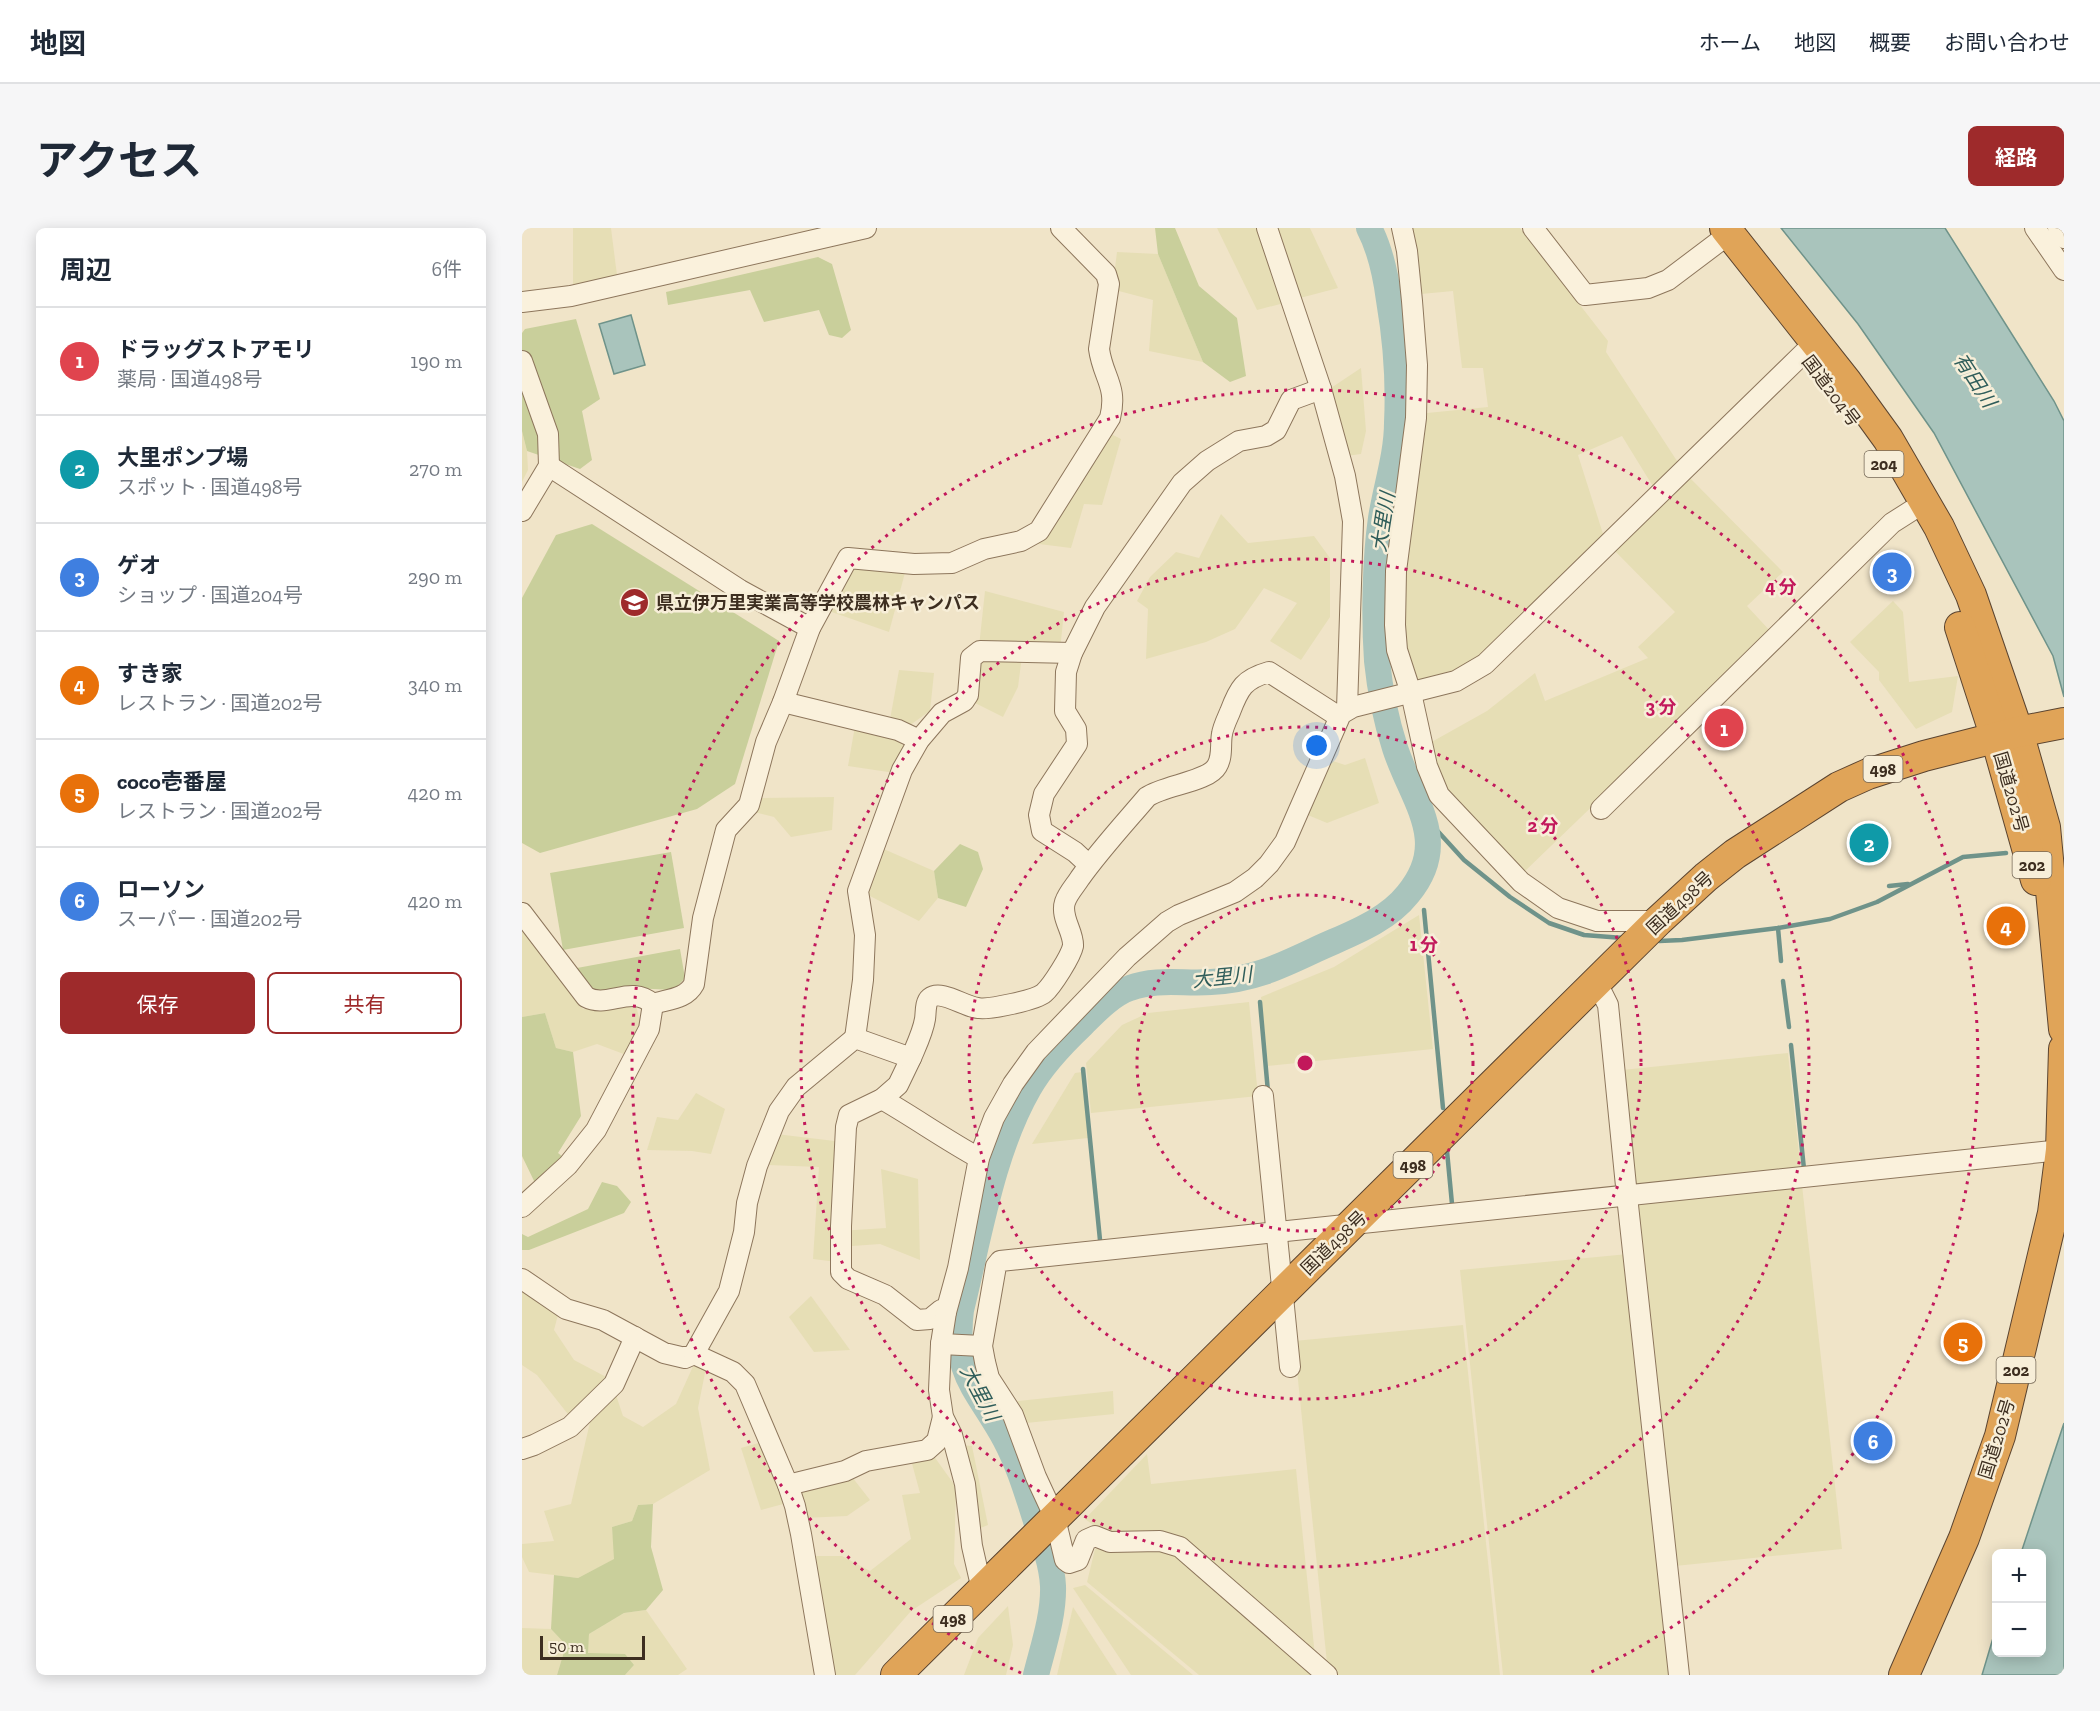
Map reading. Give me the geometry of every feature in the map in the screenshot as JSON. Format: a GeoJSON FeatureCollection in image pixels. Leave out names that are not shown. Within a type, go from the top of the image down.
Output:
{"type":"FeatureCollection","features":[{"type":"Feature","properties":{"kind":"highway","name":"国道204号"},"geometry":{"type":"LineString","coordinates":[[1719,233],[1808,347],[1847,409],[1918,506],[1932,555],[1955,610],[2032,740]]}},
{"type":"Feature","properties":{"kind":"highway","name":"国道498号"},"geometry":{"type":"LineString","coordinates":[[896,1675],[1658,921],[1706,877],[1735,854],[1839,788],[1868,774],[1924,756],[2032,740]]}},
{"type":"Feature","properties":{"kind":"highway","name":"国道202号"},"geometry":{"type":"LineString","coordinates":[[2032,740],[2044,827],[2064,1029]]}},
{"type":"Feature","properties":{"kind":"highway","name":"国道202号"},"geometry":{"type":"LineString","coordinates":[[1904,1675],[1964,1538],[2000,1436],[2053,1213],[2061,1150],[2064,1049]]}},
{"type":"Feature","properties":{"kind":"street"},"geometry":{"type":"LineString","coordinates":[[522,302],[571,296],[866,228]]}},
{"type":"Feature","properties":{"kind":"street"},"geometry":{"type":"LineString","coordinates":[[653,1004],[683,996],[694,984],[703,918],[726,830],[749,805],[766,742],[810,628],[848,558],[914,564],[952,563],[984,549],[1021,541],[1039,531],[1110,418],[1114,402],[1099,349],[1109,284],[1107,273],[1061,228]]}},
{"type":"Feature","properties":{"kind":"street"},"geometry":{"type":"LineString","coordinates":[[982,1590],[972,1546],[965,1484],[952,1435],[944,1417],[939,1390],[941,1344],[946,1311],[979,1158],[994,1118],[1013,1084],[1036,1052],[1127,957],[1167,922],[1235,892],[1256,878],[1269,864],[1285,842],[1347,710],[1353,520],[1345,476],[1321,389],[1267,228]]}},
{"type":"Feature","properties":{"kind":"street"},"geometry":{"type":"LineString","coordinates":[[1402,228],[1412,301],[1417,365],[1416,418],[1396,571],[1395,625],[1397,650],[1411,693],[1427,766],[1439,795],[1521,882],[1558,909],[1597,921],[1658,921]]}},
{"type":"Feature","properties":{"kind":"street"},"geometry":{"type":"LineString","coordinates":[[1533,228],[1585,295],[1648,288],[1668,280],[1719,233]]}},
{"type":"Feature","properties":{"kind":"street"},"geometry":{"type":"LineString","coordinates":[[2035,228],[2064,270]]}},
{"type":"Feature","properties":{"kind":"street"},"geometry":{"type":"LineString","coordinates":[[2058,228],[2064,238]]}},
{"type":"Feature","properties":{"kind":"street"},"geometry":{"type":"LineString","coordinates":[[946,1311],[941,1310],[930,1318],[917,1320],[885,1295],[848,1279],[841,1272],[846,1127],[849,1115],[882,1099],[898,1085],[925,1022],[927,1003],[931,997],[946,996],[980,1009],[1010,1005],[1043,994],[1069,958],[1073,945],[1064,914],[1064,904],[1089,865],[1147,797],[1155,791],[1210,773],[1217,766],[1222,733],[1237,692],[1245,682],[1269,672],[1333,713],[1456,681],[1485,664],[1808,347]]}},
{"type":"Feature","properties":{"kind":"street"},"geometry":{"type":"LineString","coordinates":[[522,361],[548,434],[549,466],[522,512]]}},
{"type":"Feature","properties":{"kind":"street"},"geometry":{"type":"LineString","coordinates":[[1089,865],[1075,852],[1042,831],[1039,815],[1044,794],[1077,744],[1076,729],[1065,711],[1066,672],[1072,653],[1095,607],[1182,483],[1207,461],[1239,441],[1266,436],[1276,430],[1291,400],[1321,389]]}},
{"type":"Feature","properties":{"kind":"street"},"geometry":{"type":"LineString","coordinates":[[549,466],[740,590],[810,628]]}},
{"type":"Feature","properties":{"kind":"street"},"geometry":{"type":"LineString","coordinates":[[1601,809],[1885,530],[1918,506]]}},
{"type":"Feature","properties":{"kind":"street"},"geometry":{"type":"LineString","coordinates":[[522,1279],[566,1309],[603,1320],[664,1353],[685,1358],[694,1354],[729,1291],[757,1166],[779,1111],[796,1087],[855,1038],[863,980],[865,935],[858,891],[902,770],[919,740],[942,714],[964,701],[968,694],[971,658],[980,651],[1072,653]]}},
{"type":"Feature","properties":{"kind":"street"},"geometry":{"type":"LineString","coordinates":[[783,702],[898,730],[919,740]]}},
{"type":"Feature","properties":{"kind":"street"},"geometry":{"type":"LineString","coordinates":[[522,913],[586,997],[593,1001],[634,995],[644,996],[653,1004]]}},
{"type":"Feature","properties":{"kind":"street"},"geometry":{"type":"LineString","coordinates":[[1597,983],[1608,1005],[1678,1675]]}},
{"type":"Feature","properties":{"kind":"street"},"geometry":{"type":"LineString","coordinates":[[522,1207],[568,1165],[596,1130],[649,1029],[653,1004]]}},
{"type":"Feature","properties":{"kind":"street"},"geometry":{"type":"LineString","coordinates":[[855,1038],[911,1058]]}},
{"type":"Feature","properties":{"kind":"street"},"geometry":{"type":"LineString","coordinates":[[1263,1096],[1290,1367]]}},
{"type":"Feature","properties":{"kind":"street"},"geometry":{"type":"LineString","coordinates":[[882,1099],[922,1121],[944,1139],[979,1158]]}},
{"type":"Feature","properties":{"kind":"street"},"geometry":{"type":"LineString","coordinates":[[1328,1675],[1180,1547],[1160,1541],[1110,1542],[1095,1536],[1086,1540],[1078,1560],[1069,1563],[1065,1560],[1055,1518],[1036,1477],[1013,1415],[989,1378],[982,1346],[996,1266],[1000,1261],[2061,1150]]}},
{"type":"Feature","properties":{"kind":"street"},"geometry":{"type":"LineString","coordinates":[[522,1449],[570,1427],[614,1384],[635,1337]]}},
{"type":"Feature","properties":{"kind":"street"},"geometry":{"type":"LineString","coordinates":[[941,1344],[982,1346]]}},
{"type":"Feature","properties":{"kind":"street"},"geometry":{"type":"LineString","coordinates":[[694,1354],[733,1372],[745,1384],[788,1485],[801,1534],[825,1675]]}},
{"type":"Feature","properties":{"kind":"street"},"geometry":{"type":"LineString","coordinates":[[788,1485],[845,1471],[866,1461],[927,1450],[937,1441],[944,1417]]}},
{"type":"Feature","properties":{"kind":"shaded area"},"geometry":{"type":"Polygon","coordinates":[[[573,228],[611,228],[617,275],[573,286],[573,228]]]}},
{"type":"Feature","properties":{"kind":"shaded area"},"geometry":{"type":"Polygon","coordinates":[[[1217,228],[1260,228],[1284,303],[1257,310],[1217,228]]]}},
{"type":"Feature","properties":{"kind":"shaded area"},"geometry":{"type":"Polygon","coordinates":[[[1275,228],[1310,228],[1338,288],[1300,298],[1275,228]]]}},
{"type":"Feature","properties":{"kind":"shaded area"},"geometry":{"type":"Polygon","coordinates":[[[1411,228],[1520,228],[1608,341],[1606,352],[1679,464],[1654,488],[1622,436],[1578,455],[1604,537],[1479,659],[1451,676],[1417,684],[1402,629],[1405,548],[1427,413],[1488,407],[1483,368],[1462,368],[1453,291],[1421,294],[1411,228]]]}},
{"type":"Feature","properties":{"kind":"shaded area"},"geometry":{"type":"Polygon","coordinates":[[[1117,252],[1158,254],[1203,362],[1149,351],[1153,300],[1115,290],[1117,252]]]}},
{"type":"Feature","properties":{"kind":"shaded area"},"geometry":{"type":"Polygon","coordinates":[[[1361,368],[1366,431],[1361,454],[1346,456],[1328,390],[1361,368]]]}},
{"type":"Feature","properties":{"kind":"shaded area"},"geometry":{"type":"Polygon","coordinates":[[[522,431],[527,451],[528,470],[522,482],[522,431]]]}},
{"type":"Feature","properties":{"kind":"shaded area"},"geometry":{"type":"Polygon","coordinates":[[[1109,433],[1121,439],[1102,505],[1084,504],[1071,548],[1031,543],[1109,433]]]}},
{"type":"Feature","properties":{"kind":"shaded area"},"geometry":{"type":"Polygon","coordinates":[[[1687,475],[1783,572],[1747,606],[1772,633],[1524,872],[1444,791],[1428,744],[1487,711],[1535,673],[1545,701],[1648,658],[1638,647],[1675,612],[1612,548],[1687,475]]]}},
{"type":"Feature","properties":{"kind":"shaded area"},"geometry":{"type":"Polygon","coordinates":[[[1221,514],[1248,543],[1314,536],[1330,558],[1330,617],[1301,660],[1270,641],[1297,603],[1264,588],[1235,629],[1206,642],[1146,659],[1148,609],[1137,601],[1150,577],[1176,552],[1199,558],[1221,514]]]}},
{"type":"Feature","properties":{"kind":"shaded area"},"geometry":{"type":"Polygon","coordinates":[[[849,568],[906,569],[889,632],[826,610],[849,568]]]}},
{"type":"Feature","properties":{"kind":"shaded area"},"geometry":{"type":"Polygon","coordinates":[[[985,591],[1064,612],[1060,650],[1023,648],[1018,687],[1003,717],[973,702],[985,591]]]}},
{"type":"Feature","properties":{"kind":"shaded area"},"geometry":{"type":"Polygon","coordinates":[[[1893,601],[1903,612],[1909,682],[1958,676],[1952,712],[1916,729],[1879,680],[1879,672],[1850,642],[1893,601]]]}},
{"type":"Feature","properties":{"kind":"shaded area"},"geometry":{"type":"Polygon","coordinates":[[[899,670],[934,673],[930,711],[893,737],[905,747],[895,773],[848,766],[855,726],[887,736],[899,670]]]}},
{"type":"Feature","properties":{"kind":"shaded area"},"geometry":{"type":"Polygon","coordinates":[[[1365,758],[1379,803],[1327,823],[1303,813],[1327,759],[1345,765],[1365,758]]]}},
{"type":"Feature","properties":{"kind":"shaded area"},"geometry":{"type":"Polygon","coordinates":[[[834,797],[832,830],[791,837],[774,817],[754,812],[757,798],[834,797]]]}},
{"type":"Feature","properties":{"kind":"shaded area"},"geometry":{"type":"Polygon","coordinates":[[[879,847],[934,871],[938,898],[919,921],[864,893],[879,847]]]}},
{"type":"Feature","properties":{"kind":"shaded area"},"geometry":{"type":"Polygon","coordinates":[[[1419,915],[1433,1049],[1268,1066],[1261,997],[1334,967],[1419,915]]]}},
{"type":"Feature","properties":{"kind":"shaded area"},"geometry":{"type":"Polygon","coordinates":[[[522,922],[583,1009],[635,1001],[641,1026],[629,1056],[597,1044],[573,1052],[556,1048],[545,1013],[522,1017],[522,922]]]}},
{"type":"Feature","properties":{"kind":"shaded area"},"geometry":{"type":"Polygon","coordinates":[[[1249,1002],[1258,1096],[1091,1113],[1086,1063],[1122,1025],[1148,1013],[1249,1002]]]}},
{"type":"Feature","properties":{"kind":"shaded area"},"geometry":{"type":"Polygon","coordinates":[[[1788,1053],[1801,1171],[1634,1188],[1622,1070],[1788,1053]]]}},
{"type":"Feature","properties":{"kind":"shaded area"},"geometry":{"type":"Polygon","coordinates":[[[1082,1072],[1088,1138],[1032,1144],[1075,1073],[1082,1072]]]}},
{"type":"Feature","properties":{"kind":"shaded area"},"geometry":{"type":"Polygon","coordinates":[[[696,1093],[725,1109],[711,1154],[692,1151],[647,1150],[657,1117],[678,1120],[696,1093]]]}},
{"type":"Feature","properties":{"kind":"shaded area"},"geometry":{"type":"Polygon","coordinates":[[[776,1134],[843,1142],[839,1231],[886,1228],[881,1169],[918,1179],[920,1260],[880,1244],[838,1247],[837,1262],[813,1259],[819,1167],[768,1165],[768,1156],[776,1134]]]}},
{"type":"Feature","properties":{"kind":"shaded area"},"geometry":{"type":"Polygon","coordinates":[[[1802,1185],[1842,1549],[1675,1566],[1635,1202],[1802,1185]]]}},
{"type":"Feature","properties":{"kind":"shaded area"},"geometry":{"type":"Polygon","coordinates":[[[1628,1254],[1672,1675],[1503,1675],[1460,1270],[1628,1254]]]}},
{"type":"Feature","properties":{"kind":"shaded area"},"geometry":{"type":"Polygon","coordinates":[[[522,1285],[559,1311],[554,1330],[574,1360],[610,1379],[571,1418],[537,1375],[522,1365],[522,1285]]]}},
{"type":"Feature","properties":{"kind":"shaded area"},"geometry":{"type":"Polygon","coordinates":[[[811,1296],[850,1350],[814,1352],[789,1317],[811,1296]]]}},
{"type":"Feature","properties":{"kind":"shaded area"},"geometry":{"type":"Polygon","coordinates":[[[1463,1325],[1500,1675],[1337,1675],[1327,1663],[1294,1341],[1463,1325]]]}},
{"type":"Feature","properties":{"kind":"shaded area"},"geometry":{"type":"Polygon","coordinates":[[[695,1362],[706,1368],[698,1408],[710,1470],[653,1504],[638,1505],[632,1521],[612,1527],[615,1559],[578,1578],[529,1572],[522,1557],[522,1544],[554,1541],[544,1511],[571,1504],[591,1418],[616,1395],[623,1416],[643,1427],[676,1404],[695,1362]]]}},
{"type":"Feature","properties":{"kind":"shaded area"},"geometry":{"type":"Polygon","coordinates":[[[1113,1391],[1114,1414],[1026,1423],[1009,1402],[1113,1391]]]}},
{"type":"Feature","properties":{"kind":"shaded area"},"geometry":{"type":"Polygon","coordinates":[[[762,1442],[787,1503],[761,1510],[741,1448],[762,1442]]]}},
{"type":"Feature","properties":{"kind":"shaded area"},"geometry":{"type":"Polygon","coordinates":[[[961,1445],[972,1446],[988,1525],[978,1529],[961,1445]]]}},
{"type":"Feature","properties":{"kind":"shaded area"},"geometry":{"type":"Polygon","coordinates":[[[1147,1454],[1151,1484],[1296,1469],[1315,1656],[1181,1541],[1110,1537],[1085,1519],[1147,1454]]]}},
{"type":"Feature","properties":{"kind":"shaded area"},"geometry":{"type":"Polygon","coordinates":[[[933,1455],[956,1487],[954,1564],[961,1578],[911,1611],[855,1675],[832,1675],[814,1556],[842,1556],[870,1571],[911,1539],[902,1495],[920,1493],[911,1460],[933,1455]]]}},
{"type":"Feature","properties":{"kind":"shaded area"},"geometry":{"type":"Polygon","coordinates":[[[852,1477],[870,1500],[847,1516],[804,1518],[796,1489],[852,1477]]]}},
{"type":"Feature","properties":{"kind":"shaded area"},"geometry":{"type":"Polygon","coordinates":[[[1170,1546],[1321,1675],[1199,1675],[1087,1582],[1095,1549],[1170,1546]]]}},
{"type":"Feature","properties":{"kind":"shaded area"},"geometry":{"type":"Polygon","coordinates":[[[1085,1585],[1193,1675],[1131,1675],[1073,1588],[1085,1585]]]}},
{"type":"Feature","properties":{"kind":"shaded area"},"geometry":{"type":"Polygon","coordinates":[[[1008,1606],[1013,1645],[1006,1675],[964,1675],[978,1638],[1008,1606]]]}},
{"type":"Feature","properties":{"kind":"shaded area"},"geometry":{"type":"Polygon","coordinates":[[[1073,1607],[1117,1675],[1057,1675],[1073,1607]]]}},
{"type":"Feature","properties":{"kind":"shaded area"},"geometry":{"type":"Polygon","coordinates":[[[646,1610],[687,1669],[678,1675],[625,1675],[634,1665],[587,1653],[589,1634],[624,1613],[646,1610]]]}},
{"type":"Feature","properties":{"kind":"shaded area"},"geometry":{"type":"Polygon","coordinates":[[[522,1628],[551,1629],[566,1645],[557,1675],[522,1675],[522,1628]]]}},
{"type":"Feature","properties":{"kind":"green space"},"geometry":{"type":"Polygon","coordinates":[[[1155,228],[1175,228],[1199,286],[1237,318],[1246,376],[1230,382],[1203,362],[1158,254],[1155,228]]]}},
{"type":"Feature","properties":{"kind":"green space"},"geometry":{"type":"Polygon","coordinates":[[[818,257],[832,264],[851,330],[842,338],[829,335],[819,310],[764,322],[750,290],[668,305],[666,292],[818,257]]]}},
{"type":"Feature","properties":{"kind":"green space"},"geometry":{"type":"Polygon","coordinates":[[[576,319],[600,399],[582,411],[592,460],[580,469],[527,451],[522,431],[522,333],[525,329],[576,319]]]}},
{"type":"Feature","properties":{"kind":"green space"},"geometry":{"type":"Polygon","coordinates":[[[592,524],[779,641],[735,784],[697,809],[540,853],[522,843],[522,598],[556,535],[592,524]]]}},
{"type":"Feature","properties":{"kind":"green space"},"geometry":{"type":"Polygon","coordinates":[[[960,844],[978,852],[983,869],[966,907],[938,898],[934,871],[960,844]]]}},
{"type":"Feature","properties":{"kind":"green space"},"geometry":{"type":"Polygon","coordinates":[[[671,852],[684,928],[563,950],[550,873],[671,852]]]}},
{"type":"Feature","properties":{"kind":"green space"},"geometry":{"type":"Polygon","coordinates":[[[680,949],[685,978],[674,990],[632,988],[593,992],[577,968],[680,949]]]}},
{"type":"Feature","properties":{"kind":"green space"},"geometry":{"type":"Polygon","coordinates":[[[545,1013],[556,1048],[573,1052],[581,1116],[558,1153],[568,1161],[536,1185],[522,1156],[522,1017],[545,1013]]]}},
{"type":"Feature","properties":{"kind":"green space"},"geometry":{"type":"Polygon","coordinates":[[[602,1182],[617,1186],[631,1202],[624,1213],[529,1250],[522,1250],[522,1234],[528,1237],[588,1209],[602,1182]]]}},
{"type":"Feature","properties":{"kind":"green space"},"geometry":{"type":"Polygon","coordinates":[[[653,1504],[651,1547],[663,1590],[646,1610],[624,1613],[589,1634],[588,1653],[625,1654],[634,1665],[625,1675],[557,1675],[566,1645],[551,1629],[554,1575],[578,1578],[614,1559],[612,1527],[632,1521],[638,1505],[653,1504]]]}},
{"type":"Feature","properties":{"kind":"water","name":"有田川"},"geometry":{"type":"Polygon","coordinates":[[[1781,228],[1945,228],[2054,401],[2064,421],[2064,697],[2053,656],[1934,433],[1858,324],[1781,228]]]}},
{"type":"Feature","properties":{"kind":"water"},"geometry":{"type":"Polygon","coordinates":[[[631,315],[645,365],[614,374],[599,324],[631,315]]]}},
{"type":"Feature","properties":{"kind":"water"},"geometry":{"type":"Polygon","coordinates":[[[2064,1423],[2064,1675],[1982,1675],[1992,1641],[1992,1657],[2046,1657],[2046,1549],[2022,1549],[2064,1423]]]}},
{"type":"Feature","properties":{"kind":"waterway","name":"大里川"},"geometry":{"type":"LineString","coordinates":[[1036,1675],[1052,1608],[1053,1586],[1049,1562],[1015,1459],[964,1366],[959,1332],[961,1310],[988,1196],[1016,1113],[1034,1079],[1053,1055],[1098,1009],[1117,994],[1150,983],[1239,979],[1289,962],[1365,927],[1388,913],[1408,894],[1421,875],[1427,856],[1428,838],[1424,821],[1392,737],[1377,661],[1375,608],[1377,552],[1397,435],[1398,392],[1395,346],[1386,282],[1369,228]]}},
{"type":"Feature","properties":{"kind":"waterway"},"geometry":{"type":"LineString","coordinates":[[1423,815],[1464,860],[1510,897],[1549,923],[1584,935],[1623,938]]}},
{"type":"Feature","properties":{"kind":"waterway"},"geometry":{"type":"LineString","coordinates":[[1659,941],[1778,928],[1830,919],[1877,902],[1963,857],[2006,853]]}},
{"type":"Feature","properties":{"kind":"waterway"},"geometry":{"type":"LineString","coordinates":[[1889,886],[1908,884]]}},
{"type":"Feature","properties":{"kind":"waterway"},"geometry":{"type":"LineString","coordinates":[[1424,910],[1443,1108]]}},
{"type":"Feature","properties":{"kind":"waterway"},"geometry":{"type":"LineString","coordinates":[[1778,928],[1781,961]]}},
{"type":"Feature","properties":{"kind":"waterway"},"geometry":{"type":"LineString","coordinates":[[1783,981],[1789,1027]]}},
{"type":"Feature","properties":{"kind":"waterway"},"geometry":{"type":"LineString","coordinates":[[1260,1002],[1268,1092]]}},
{"type":"Feature","properties":{"kind":"waterway"},"geometry":{"type":"LineString","coordinates":[[1791,1045],[1804,1169]]}},
{"type":"Feature","properties":{"kind":"waterway"},"geometry":{"type":"LineString","coordinates":[[1083,1069],[1100,1240]]}},
{"type":"Feature","properties":{"kind":"waterway"},"geometry":{"type":"LineString","coordinates":[[1447,1151],[1452,1204]]}},
{"type":"Feature","properties":{"kind":"place","name":"ゲオ"},"geometry":{"type":"Point","coordinates":[1892,572]}},
{"type":"Feature","properties":{"kind":"place","name":"県立伊万里実業高等学校農林キャンパス"},"geometry":{"type":"Point","coordinates":[635,603]}},
{"type":"Feature","properties":{"kind":"place","name":"ドラッグストアモリ"},"geometry":{"type":"Point","coordinates":[1724,728]}},
{"type":"Feature","properties":{"kind":"place","name":"大里ポンプ場"},"geometry":{"type":"Point","coordinates":[1869,843]}},
{"type":"Feature","properties":{"kind":"place","name":"すき家"},"geometry":{"type":"Point","coordinates":[2006,926]}},
{"type":"Feature","properties":{"kind":"place","name":"coco壱番屋"},"geometry":{"type":"Point","coordinates":[1963,1342]}},
{"type":"Feature","properties":{"kind":"place","name":"ローソン"},"geometry":{"type":"Point","coordinates":[1873,1441]}}]}
